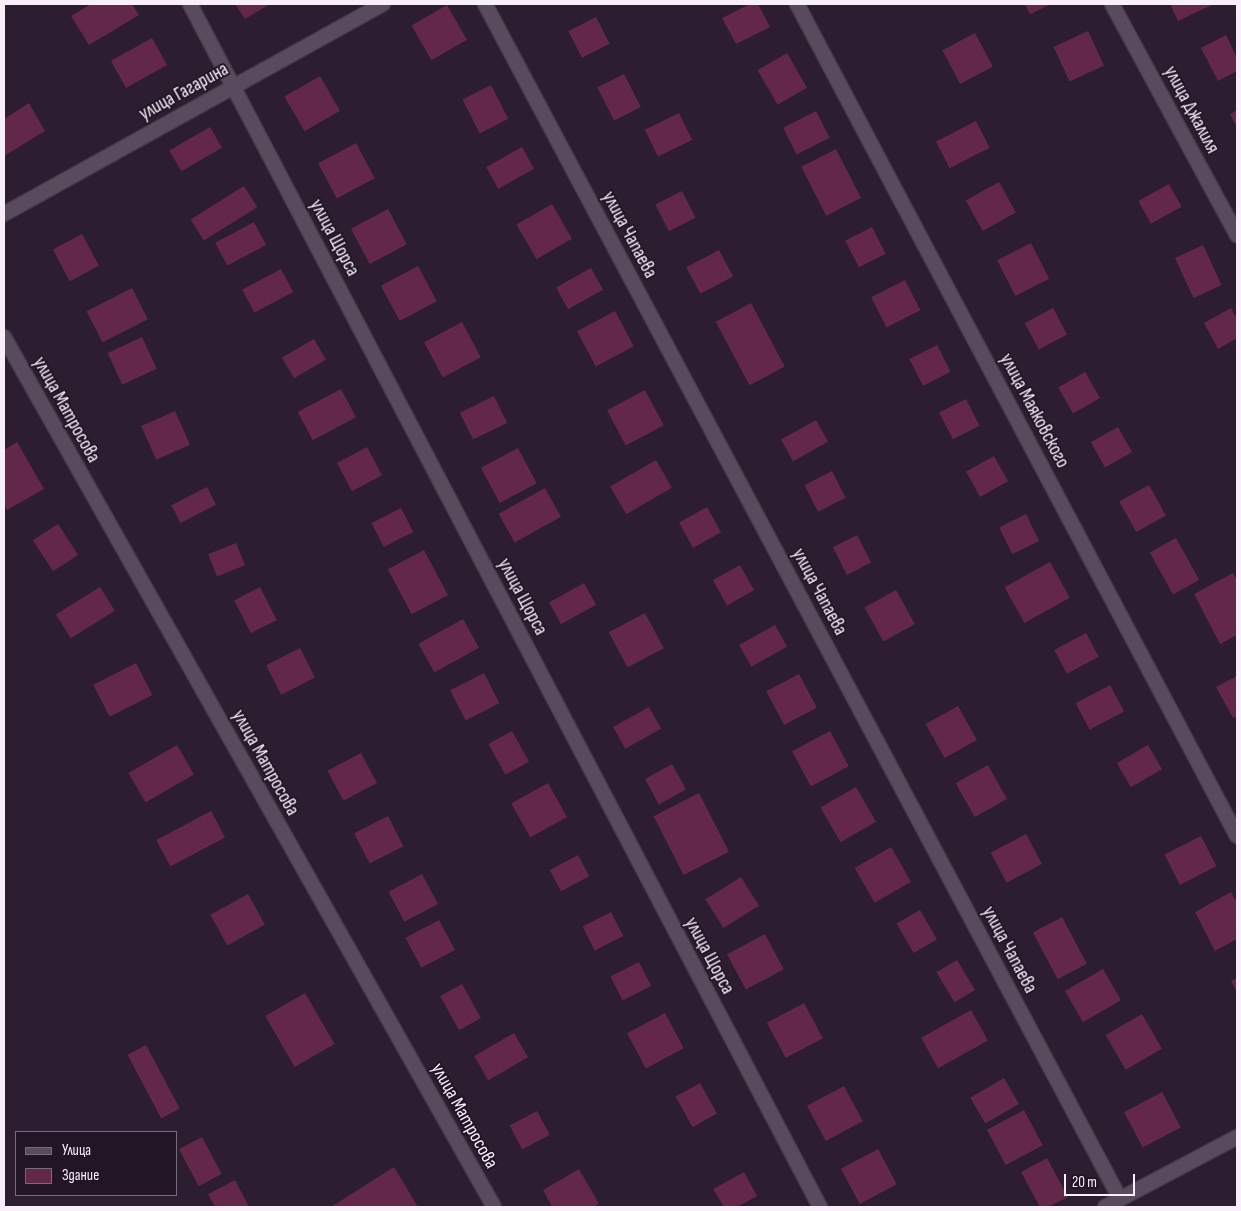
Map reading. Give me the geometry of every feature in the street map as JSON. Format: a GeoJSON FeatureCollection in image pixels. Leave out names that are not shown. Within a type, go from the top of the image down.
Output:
{"type":"FeatureCollection","features":[{"type":"Feature","properties":{"kind":"street","name":"улица Щорса"},"geometry":{"type":"LineString","coordinates":[[190,4],[820,1207]]}},
{"type":"Feature","properties":{"kind":"street","name":"улица Гагарина"},"geometry":{"type":"LineString","coordinates":[[4,214],[383,4]]}},
{"type":"Feature","properties":{"kind":"street","name":"улица Чапаева"},"geometry":{"type":"LineString","coordinates":[[485,4],[1120,1199]]}},
{"type":"Feature","properties":{"kind":"street","name":"улица Маяковского"},"geometry":{"type":"LineString","coordinates":[[797,4],[1237,836]]}},
{"type":"Feature","properties":{"kind":"street","name":"улица Джалиля"},"geometry":{"type":"LineString","coordinates":[[1112,4],[1237,235]]}},
{"type":"Feature","properties":{"kind":"street","name":"улица Матросова"},"geometry":{"type":"LineString","coordinates":[[4,337],[494,1207]]}},
{"type":"Feature","properties":{"kind":"street"},"geometry":{"type":"LineString","coordinates":[[1104,1207],[1237,1137]]}},
{"type":"Feature","properties":{"kind":"building"},"geometry":{"type":"Polygon","coordinates":[[[91,4],[132,4],[139,15],[89,45],[71,16],[91,4]]]}},
{"type":"Feature","properties":{"kind":"building"},"geometry":{"type":"Polygon","coordinates":[[[235,4],[270,4],[245,19],[235,4]]]}},
{"type":"Feature","properties":{"kind":"building"},"geometry":{"type":"Polygon","coordinates":[[[750,4],[758,4],[770,27],[736,44],[722,18],[750,4]]]}},
{"type":"Feature","properties":{"kind":"building"},"geometry":{"type":"Polygon","coordinates":[[[1025,4],[1051,4],[1030,14],[1025,4]]]}},
{"type":"Feature","properties":{"kind":"building"},"geometry":{"type":"Polygon","coordinates":[[[1170,4],[1211,4],[1212,5],[1178,21],[1170,4]]]}},
{"type":"Feature","properties":{"kind":"building"},"geometry":{"type":"Polygon","coordinates":[[[447,5],[467,40],[431,60],[411,26],[447,5]]]}},
{"type":"Feature","properties":{"kind":"building"},"geometry":{"type":"Polygon","coordinates":[[[596,17],[610,44],[582,58],[568,31],[596,17]]]}},
{"type":"Feature","properties":{"kind":"building"},"geometry":{"type":"Polygon","coordinates":[[[1088,31],[1104,65],[1070,81],[1054,47],[1088,31]]]}},
{"type":"Feature","properties":{"kind":"building"},"geometry":{"type":"Polygon","coordinates":[[[975,33],[993,67],[960,84],[942,50],[975,33]]]}},
{"type":"Feature","properties":{"kind":"building"},"geometry":{"type":"Polygon","coordinates":[[[1226,35],[1237,58],[1237,71],[1218,81],[1201,48],[1226,35]]]}},
{"type":"Feature","properties":{"kind":"building"},"geometry":{"type":"Polygon","coordinates":[[[152,38],[167,65],[126,88],[111,61],[152,38]]]}},
{"type":"Feature","properties":{"kind":"building"},"geometry":{"type":"Polygon","coordinates":[[[787,53],[807,88],[778,105],[758,70],[787,53]]]}},
{"type":"Feature","properties":{"kind":"building"},"geometry":{"type":"Polygon","coordinates":[[[624,74],[641,107],[614,121],[597,88],[624,74]]]}},
{"type":"Feature","properties":{"kind":"building"},"geometry":{"type":"Polygon","coordinates":[[[320,76],[340,111],[304,131],[284,96],[320,76]]]}},
{"type":"Feature","properties":{"kind":"building"},"geometry":{"type":"Polygon","coordinates":[[[491,85],[508,119],[480,133],[462,100],[491,85]]]}},
{"type":"Feature","properties":{"kind":"building"},"geometry":{"type":"Polygon","coordinates":[[[29,103],[45,131],[4,156],[4,119],[29,103]]]}},
{"type":"Feature","properties":{"kind":"building"},"geometry":{"type":"Polygon","coordinates":[[[1237,110],[1237,127],[1230,114],[1237,110]]]}},
{"type":"Feature","properties":{"kind":"building"},"geometry":{"type":"Polygon","coordinates":[[[816,111],[830,138],[797,155],[783,128],[816,111]]]}},
{"type":"Feature","properties":{"kind":"building"},"geometry":{"type":"Polygon","coordinates":[[[679,113],[692,140],[658,157],[645,130],[679,113]]]}},
{"type":"Feature","properties":{"kind":"building"},"geometry":{"type":"Polygon","coordinates":[[[976,121],[990,148],[950,168],[936,141],[976,121]]]}},
{"type":"Feature","properties":{"kind":"building"},"geometry":{"type":"Polygon","coordinates":[[[210,127],[222,148],[181,171],[169,150],[210,127]]]}},
{"type":"Feature","properties":{"kind":"building"},"geometry":{"type":"Polygon","coordinates":[[[356,143],[375,178],[337,199],[318,163],[356,143]]]}},
{"type":"Feature","properties":{"kind":"building"},"geometry":{"type":"Polygon","coordinates":[[[522,147],[534,169],[498,189],[486,167],[522,147]]]}},
{"type":"Feature","properties":{"kind":"building"},"geometry":{"type":"Polygon","coordinates":[[[836,149],[861,198],[826,216],[801,167],[836,149]]]}},
{"type":"Feature","properties":{"kind":"building"},"geometry":{"type":"Polygon","coordinates":[[[999,182],[1016,213],[983,231],[966,200],[999,182]]]}},
{"type":"Feature","properties":{"kind":"building"},"geometry":{"type":"Polygon","coordinates":[[[1169,184],[1182,207],[1151,224],[1138,201],[1169,184]]]}},
{"type":"Feature","properties":{"kind":"building"},"geometry":{"type":"Polygon","coordinates":[[[244,186],[257,207],[204,241],[191,219],[244,186]]]}},
{"type":"Feature","properties":{"kind":"building"},"geometry":{"type":"Polygon","coordinates":[[[682,191],[696,218],[669,231],[655,205],[682,191]]]}},
{"type":"Feature","properties":{"kind":"building"},"geometry":{"type":"Polygon","coordinates":[[[552,204],[572,239],[536,259],[516,224],[552,204]]]}},
{"type":"Feature","properties":{"kind":"building"},"geometry":{"type":"Polygon","coordinates":[[[388,209],[407,244],[370,264],[351,229],[388,209]]]}},
{"type":"Feature","properties":{"kind":"building"},"geometry":{"type":"Polygon","coordinates":[[[254,222],[266,245],[227,266],[215,243],[254,222]]]}},
{"type":"Feature","properties":{"kind":"building"},"geometry":{"type":"Polygon","coordinates":[[[872,227],[886,254],[859,267],[845,241],[872,227]]]}},
{"type":"Feature","properties":{"kind":"building"},"geometry":{"type":"Polygon","coordinates":[[[82,234],[99,266],[70,281],[53,249],[82,234]]]}},
{"type":"Feature","properties":{"kind":"building"},"geometry":{"type":"Polygon","coordinates":[[[1031,243],[1049,279],[1015,296],[997,260],[1031,243]]]}},
{"type":"Feature","properties":{"kind":"building"},"geometry":{"type":"Polygon","coordinates":[[[1203,245],[1222,285],[1193,298],[1175,258],[1203,245]]]}},
{"type":"Feature","properties":{"kind":"building"},"geometry":{"type":"Polygon","coordinates":[[[719,250],[733,276],[700,294],[686,267],[719,250]]]}},
{"type":"Feature","properties":{"kind":"building"},"geometry":{"type":"Polygon","coordinates":[[[418,266],[437,301],[400,321],[381,286],[418,266]]]}},
{"type":"Feature","properties":{"kind":"building"},"geometry":{"type":"Polygon","coordinates":[[[591,268],[603,290],[568,309],[556,287],[591,268]]]}},
{"type":"Feature","properties":{"kind":"building"},"geometry":{"type":"Polygon","coordinates":[[[281,269],[293,292],[254,313],[242,290],[281,269]]]}},
{"type":"Feature","properties":{"kind":"building"},"geometry":{"type":"Polygon","coordinates":[[[905,280],[920,310],[887,328],[871,297],[905,280]]]}},
{"type":"Feature","properties":{"kind":"building"},"geometry":{"type":"Polygon","coordinates":[[[132,288],[148,319],[102,342],[87,311],[132,288]]]}},
{"type":"Feature","properties":{"kind":"building"},"geometry":{"type":"Polygon","coordinates":[[[751,303],[785,367],[749,385],[716,322],[751,303]]]}},
{"type":"Feature","properties":{"kind":"building"},"geometry":{"type":"Polygon","coordinates":[[[1053,308],[1067,334],[1039,350],[1025,323],[1053,308]]]}},
{"type":"Feature","properties":{"kind":"building"},"geometry":{"type":"Polygon","coordinates":[[[1231,308],[1237,319],[1237,338],[1218,349],[1204,323],[1231,308]]]}},
{"type":"Feature","properties":{"kind":"building"},"geometry":{"type":"Polygon","coordinates":[[[615,311],[634,346],[596,367],[577,331],[615,311]]]}},
{"type":"Feature","properties":{"kind":"building"},"geometry":{"type":"Polygon","coordinates":[[[462,322],[481,357],[443,378],[424,342],[462,322]]]}},
{"type":"Feature","properties":{"kind":"building"},"geometry":{"type":"Polygon","coordinates":[[[142,337],[157,369],[122,385],[108,353],[142,337]]]}},
{"type":"Feature","properties":{"kind":"building"},"geometry":{"type":"Polygon","coordinates":[[[314,339],[326,360],[294,378],[282,358],[314,339]]]}},
{"type":"Feature","properties":{"kind":"building"},"geometry":{"type":"Polygon","coordinates":[[[937,345],[951,372],[923,386],[909,359],[937,345]]]}},
{"type":"Feature","properties":{"kind":"building"},"geometry":{"type":"Polygon","coordinates":[[[1085,372],[1100,398],[1073,413],[1058,388],[1085,372]]]}},
{"type":"Feature","properties":{"kind":"building"},"geometry":{"type":"Polygon","coordinates":[[[341,389],[356,417],[313,440],[298,412],[341,389]]]}},
{"type":"Feature","properties":{"kind":"building"},"geometry":{"type":"Polygon","coordinates":[[[645,390],[664,425],[626,446],[607,410],[645,390]]]}},
{"type":"Feature","properties":{"kind":"building"},"geometry":{"type":"Polygon","coordinates":[[[494,396],[507,423],[473,440],[460,413],[494,396]]]}},
{"type":"Feature","properties":{"kind":"building"},"geometry":{"type":"Polygon","coordinates":[[[966,399],[980,426],[953,439],[939,413],[966,399]]]}},
{"type":"Feature","properties":{"kind":"building"},"geometry":{"type":"Polygon","coordinates":[[[175,411],[190,445],[156,460],[141,426],[175,411]]]}},
{"type":"Feature","properties":{"kind":"building"},"geometry":{"type":"Polygon","coordinates":[[[816,420],[828,442],[793,461],[781,439],[816,420]]]}},
{"type":"Feature","properties":{"kind":"building"},"geometry":{"type":"Polygon","coordinates":[[[1118,427],[1132,452],[1105,467],[1091,442],[1118,427]]]}},
{"type":"Feature","properties":{"kind":"building"},"geometry":{"type":"Polygon","coordinates":[[[17,442],[44,489],[7,510],[4,504],[4,450],[17,442]]]}},
{"type":"Feature","properties":{"kind":"building"},"geometry":{"type":"Polygon","coordinates":[[[367,447],[382,475],[352,491],[337,463],[367,447]]]}},
{"type":"Feature","properties":{"kind":"building"},"geometry":{"type":"Polygon","coordinates":[[[518,448],[537,483],[500,503],[481,468],[518,448]]]}},
{"type":"Feature","properties":{"kind":"building"},"geometry":{"type":"Polygon","coordinates":[[[994,456],[1008,481],[980,497],[966,472],[994,456]]]}},
{"type":"Feature","properties":{"kind":"building"},"geometry":{"type":"Polygon","coordinates":[[[656,460],[672,488],[626,514],[610,487],[656,460]]]}},
{"type":"Feature","properties":{"kind":"building"},"geometry":{"type":"Polygon","coordinates":[[[832,471],[846,498],[818,512],[804,485],[832,471]]]}},
{"type":"Feature","properties":{"kind":"building"},"geometry":{"type":"Polygon","coordinates":[[[1149,485],[1166,516],[1136,532],[1119,501],[1149,485]]]}},
{"type":"Feature","properties":{"kind":"building"},"geometry":{"type":"Polygon","coordinates":[[[207,487],[216,505],[180,523],[171,505],[207,487]]]}},
{"type":"Feature","properties":{"kind":"building"},"geometry":{"type":"Polygon","coordinates":[[[545,488],[561,517],[515,543],[499,514],[545,488]]]}},
{"type":"Feature","properties":{"kind":"building"},"geometry":{"type":"Polygon","coordinates":[[[707,507],[721,532],[693,548],[679,523],[707,507]]]}},
{"type":"Feature","properties":{"kind":"building"},"geometry":{"type":"Polygon","coordinates":[[[401,508],[413,532],[384,547],[372,523],[401,508]]]}},
{"type":"Feature","properties":{"kind":"building"},"geometry":{"type":"Polygon","coordinates":[[[1026,514],[1039,541],[1012,554],[999,527],[1026,514]]]}},
{"type":"Feature","properties":{"kind":"building"},"geometry":{"type":"Polygon","coordinates":[[[58,524],[78,555],[53,571],[33,540],[58,524]]]}},
{"type":"Feature","properties":{"kind":"building"},"geometry":{"type":"Polygon","coordinates":[[[857,535],[871,563],[847,575],[833,547],[857,535]]]}},
{"type":"Feature","properties":{"kind":"building"},"geometry":{"type":"Polygon","coordinates":[[[1176,538],[1199,580],[1173,595],[1150,553],[1176,538]]]}},
{"type":"Feature","properties":{"kind":"building"},"geometry":{"type":"Polygon","coordinates":[[[236,543],[245,565],[217,576],[208,554],[236,543]]]}},
{"type":"Feature","properties":{"kind":"building"},"geometry":{"type":"Polygon","coordinates":[[[424,550],[448,595],[412,614],[388,569],[424,550]]]}},
{"type":"Feature","properties":{"kind":"building"},"geometry":{"type":"Polygon","coordinates":[[[1050,562],[1070,598],[1024,623],[1005,587],[1050,562]]]}},
{"type":"Feature","properties":{"kind":"building"},"geometry":{"type":"Polygon","coordinates":[[[740,565],[754,590],[727,605],[713,580],[740,565]]]}},
{"type":"Feature","properties":{"kind":"building"},"geometry":{"type":"Polygon","coordinates":[[[1233,573],[1237,580],[1237,635],[1220,644],[1194,594],[1233,573]]]}},
{"type":"Feature","properties":{"kind":"building"},"geometry":{"type":"Polygon","coordinates":[[[584,583],[596,605],[561,624],[549,602],[584,583]]]}},
{"type":"Feature","properties":{"kind":"building"},"geometry":{"type":"Polygon","coordinates":[[[100,587],[115,611],[71,638],[56,615],[100,587]]]}},
{"type":"Feature","properties":{"kind":"building"},"geometry":{"type":"Polygon","coordinates":[[[260,587],[277,620],[251,633],[234,600],[260,587]]]}},
{"type":"Feature","properties":{"kind":"building"},"geometry":{"type":"Polygon","coordinates":[[[896,590],[915,624],[883,642],[865,607],[896,590]]]}},
{"type":"Feature","properties":{"kind":"building"},"geometry":{"type":"Polygon","coordinates":[[[645,613],[664,648],[628,668],[609,632],[645,613]]]}},
{"type":"Feature","properties":{"kind":"building"},"geometry":{"type":"Polygon","coordinates":[[[463,619],[479,648],[434,673],[418,644],[463,619]]]}},
{"type":"Feature","properties":{"kind":"building"},"geometry":{"type":"Polygon","coordinates":[[[775,625],[787,647],[751,667],[739,645],[775,625]]]}},
{"type":"Feature","properties":{"kind":"building"},"geometry":{"type":"Polygon","coordinates":[[[1086,633],[1099,657],[1067,674],[1054,650],[1086,633]]]}},
{"type":"Feature","properties":{"kind":"building"},"geometry":{"type":"Polygon","coordinates":[[[300,648],[315,677],[281,695],[266,665],[300,648]]]}},
{"type":"Feature","properties":{"kind":"building"},"geometry":{"type":"Polygon","coordinates":[[[136,663],[152,695],[110,717],[93,685],[136,663]]]}},
{"type":"Feature","properties":{"kind":"building"},"geometry":{"type":"Polygon","coordinates":[[[484,673],[499,703],[466,721],[450,690],[484,673]]]}},
{"type":"Feature","properties":{"kind":"building"},"geometry":{"type":"Polygon","coordinates":[[[799,674],[817,708],[784,725],[766,691],[799,674]]]}},
{"type":"Feature","properties":{"kind":"building"},"geometry":{"type":"Polygon","coordinates":[[[1237,676],[1237,716],[1233,718],[1216,687],[1237,676]]]}},
{"type":"Feature","properties":{"kind":"building"},"geometry":{"type":"Polygon","coordinates":[[[1110,685],[1124,711],[1090,730],[1076,703],[1110,685]]]}},
{"type":"Feature","properties":{"kind":"building"},"geometry":{"type":"Polygon","coordinates":[[[958,706],[977,740],[945,758],[926,724],[958,706]]]}},
{"type":"Feature","properties":{"kind":"building"},"geometry":{"type":"Polygon","coordinates":[[[649,707],[661,729],[625,749],[613,727],[649,707]]]}},
{"type":"Feature","properties":{"kind":"building"},"geometry":{"type":"Polygon","coordinates":[[[512,731],[529,762],[505,775],[488,744],[512,731]]]}},
{"type":"Feature","properties":{"kind":"building"},"geometry":{"type":"Polygon","coordinates":[[[830,731],[849,766],[811,787],[792,751],[830,731]]]}},
{"type":"Feature","properties":{"kind":"building"},"geometry":{"type":"Polygon","coordinates":[[[177,745],[194,774],[146,802],[129,773],[177,745]]]}},
{"type":"Feature","properties":{"kind":"building"},"geometry":{"type":"Polygon","coordinates":[[[1148,745],[1162,769],[1131,787],[1117,763],[1148,745]]]}},
{"type":"Feature","properties":{"kind":"building"},"geometry":{"type":"Polygon","coordinates":[[[361,753],[377,783],[343,801],[327,771],[361,753]]]}},
{"type":"Feature","properties":{"kind":"building"},"geometry":{"type":"Polygon","coordinates":[[[672,764],[686,789],[659,804],[645,779],[672,764]]]}},
{"type":"Feature","properties":{"kind":"building"},"geometry":{"type":"Polygon","coordinates":[[[988,765],[1007,799],[975,817],[956,783],[988,765]]]}},
{"type":"Feature","properties":{"kind":"building"},"geometry":{"type":"Polygon","coordinates":[[[548,783],[567,817],[530,837],[511,803],[548,783]]]}},
{"type":"Feature","properties":{"kind":"building"},"geometry":{"type":"Polygon","coordinates":[[[856,787],[876,822],[840,842],[820,808],[856,787]]]}},
{"type":"Feature","properties":{"kind":"building"},"geometry":{"type":"Polygon","coordinates":[[[699,793],[729,852],[684,875],[654,816],[699,793]]]}},
{"type":"Feature","properties":{"kind":"building"},"geometry":{"type":"Polygon","coordinates":[[[211,811],[225,837],[170,867],[156,840],[211,811]]]}},
{"type":"Feature","properties":{"kind":"building"},"geometry":{"type":"Polygon","coordinates":[[[388,816],[403,846],[370,864],[354,833],[388,816]]]}},
{"type":"Feature","properties":{"kind":"building"},"geometry":{"type":"Polygon","coordinates":[[[1026,834],[1042,864],[1007,883],[991,853],[1026,834]]]}},
{"type":"Feature","properties":{"kind":"building"},"geometry":{"type":"Polygon","coordinates":[[[1201,836],[1216,866],[1180,885],[1164,855],[1201,836]]]}},
{"type":"Feature","properties":{"kind":"building"},"geometry":{"type":"Polygon","coordinates":[[[891,847],[911,882],[875,903],[855,868],[891,847]]]}},
{"type":"Feature","properties":{"kind":"building"},"geometry":{"type":"Polygon","coordinates":[[[578,855],[589,876],[561,891],[550,870],[578,855]]]}},
{"type":"Feature","properties":{"kind":"building"},"geometry":{"type":"Polygon","coordinates":[[[422,874],[438,904],[404,922],[388,892],[422,874]]]}},
{"type":"Feature","properties":{"kind":"building"},"geometry":{"type":"Polygon","coordinates":[[[741,877],[759,906],[723,928],[705,899],[741,877]]]}},
{"type":"Feature","properties":{"kind":"building"},"geometry":{"type":"Polygon","coordinates":[[[1231,892],[1237,903],[1237,939],[1215,951],[1195,912],[1231,892]]]}},
{"type":"Feature","properties":{"kind":"building"},"geometry":{"type":"Polygon","coordinates":[[[248,894],[265,925],[227,945],[210,915],[248,894]]]}},
{"type":"Feature","properties":{"kind":"building"},"geometry":{"type":"Polygon","coordinates":[[[920,910],[937,939],[914,953],[897,924],[920,910]]]}},
{"type":"Feature","properties":{"kind":"building"},"geometry":{"type":"Polygon","coordinates":[[[611,912],[623,936],[595,951],[582,927],[611,912]]]}},
{"type":"Feature","properties":{"kind":"building"},"geometry":{"type":"Polygon","coordinates":[[[1062,917],[1087,964],[1058,979],[1033,932],[1062,917]]]}},
{"type":"Feature","properties":{"kind":"building"},"geometry":{"type":"Polygon","coordinates":[[[439,920],[455,950],[421,968],[405,938],[439,920]]]}},
{"type":"Feature","properties":{"kind":"building"},"geometry":{"type":"Polygon","coordinates":[[[765,934],[784,969],[746,990],[727,954],[765,934]]]}},
{"type":"Feature","properties":{"kind":"building"},"geometry":{"type":"Polygon","coordinates":[[[957,960],[975,990],[954,1002],[936,972],[957,960]]]}},
{"type":"Feature","properties":{"kind":"building"},"geometry":{"type":"Polygon","coordinates":[[[639,962],[651,986],[623,1001],[610,977],[639,962]]]}},
{"type":"Feature","properties":{"kind":"building"},"geometry":{"type":"Polygon","coordinates":[[[1103,969],[1121,1000],[1083,1022],[1065,991],[1103,969]]]}},
{"type":"Feature","properties":{"kind":"building"},"geometry":{"type":"Polygon","coordinates":[[[1237,978],[1237,992],[1231,981],[1237,978]]]}},
{"type":"Feature","properties":{"kind":"building"},"geometry":{"type":"Polygon","coordinates":[[[462,984],[481,1018],[459,1030],[440,996],[462,984]]]}},
{"type":"Feature","properties":{"kind":"building"},"geometry":{"type":"Polygon","coordinates":[[[305,993],[334,1044],[295,1067],[265,1016],[305,993]]]}},
{"type":"Feature","properties":{"kind":"building"},"geometry":{"type":"Polygon","coordinates":[[[804,1003],[823,1038],[786,1058],[767,1023],[804,1003]]]}},
{"type":"Feature","properties":{"kind":"building"},"geometry":{"type":"Polygon","coordinates":[[[971,1010],[988,1041],[938,1068],[921,1038],[971,1010]]]}},
{"type":"Feature","properties":{"kind":"building"},"geometry":{"type":"Polygon","coordinates":[[[665,1013],[684,1048],[646,1069],[627,1033],[665,1013]]]}},
{"type":"Feature","properties":{"kind":"building"},"geometry":{"type":"Polygon","coordinates":[[[1142,1014],[1162,1049],[1126,1070],[1106,1035],[1142,1014]]]}},
{"type":"Feature","properties":{"kind":"building"},"geometry":{"type":"Polygon","coordinates":[[[514,1033],[528,1057],[488,1080],[474,1056],[514,1033]]]}},
{"type":"Feature","properties":{"kind":"building"},"geometry":{"type":"Polygon","coordinates":[[[146,1045],[180,1109],[161,1118],[127,1055],[146,1045]]]}},
{"type":"Feature","properties":{"kind":"building"},"geometry":{"type":"Polygon","coordinates":[[[1004,1078],[1019,1104],[985,1123],[970,1098],[1004,1078]]]}},
{"type":"Feature","properties":{"kind":"building"},"geometry":{"type":"Polygon","coordinates":[[[700,1083],[717,1114],[692,1127],[676,1097],[700,1083]]]}},
{"type":"Feature","properties":{"kind":"building"},"geometry":{"type":"Polygon","coordinates":[[[844,1086],[863,1121],[826,1141],[807,1106],[844,1086]]]}},
{"type":"Feature","properties":{"kind":"building"},"geometry":{"type":"Polygon","coordinates":[[[1162,1092],[1181,1127],[1143,1148],[1124,1112],[1162,1092]]]}},
{"type":"Feature","properties":{"kind":"building"},"geometry":{"type":"Polygon","coordinates":[[[1024,1110],[1043,1145],[1006,1165],[987,1130],[1024,1110]]]}},
{"type":"Feature","properties":{"kind":"building"},"geometry":{"type":"Polygon","coordinates":[[[537,1111],[550,1135],[522,1149],[510,1126],[537,1111]]]}},
{"type":"Feature","properties":{"kind":"building"},"geometry":{"type":"Polygon","coordinates":[[[202,1137],[222,1174],[199,1186],[179,1149],[202,1137]]]}},
{"type":"Feature","properties":{"kind":"building"},"geometry":{"type":"Polygon","coordinates":[[[878,1149],[897,1184],[860,1204],[841,1169],[878,1149]]]}},
{"type":"Feature","properties":{"kind":"building"},"geometry":{"type":"Polygon","coordinates":[[[1047,1158],[1068,1197],[1048,1207],[1040,1207],[1021,1172],[1047,1158]]]}},
{"type":"Feature","properties":{"kind":"building"},"geometry":{"type":"Polygon","coordinates":[[[394,1167],[418,1207],[331,1207],[394,1167]]]}},
{"type":"Feature","properties":{"kind":"building"},"geometry":{"type":"Polygon","coordinates":[[[579,1169],[599,1204],[593,1207],[552,1207],[543,1190],[579,1169]]]}},
{"type":"Feature","properties":{"kind":"building"},"geometry":{"type":"Polygon","coordinates":[[[744,1172],[757,1196],[737,1207],[724,1207],[713,1189],[744,1172]]]}},
{"type":"Feature","properties":{"kind":"building"},"geometry":{"type":"Polygon","coordinates":[[[235,1180],[249,1207],[215,1207],[208,1194],[235,1180]]]}}]}
